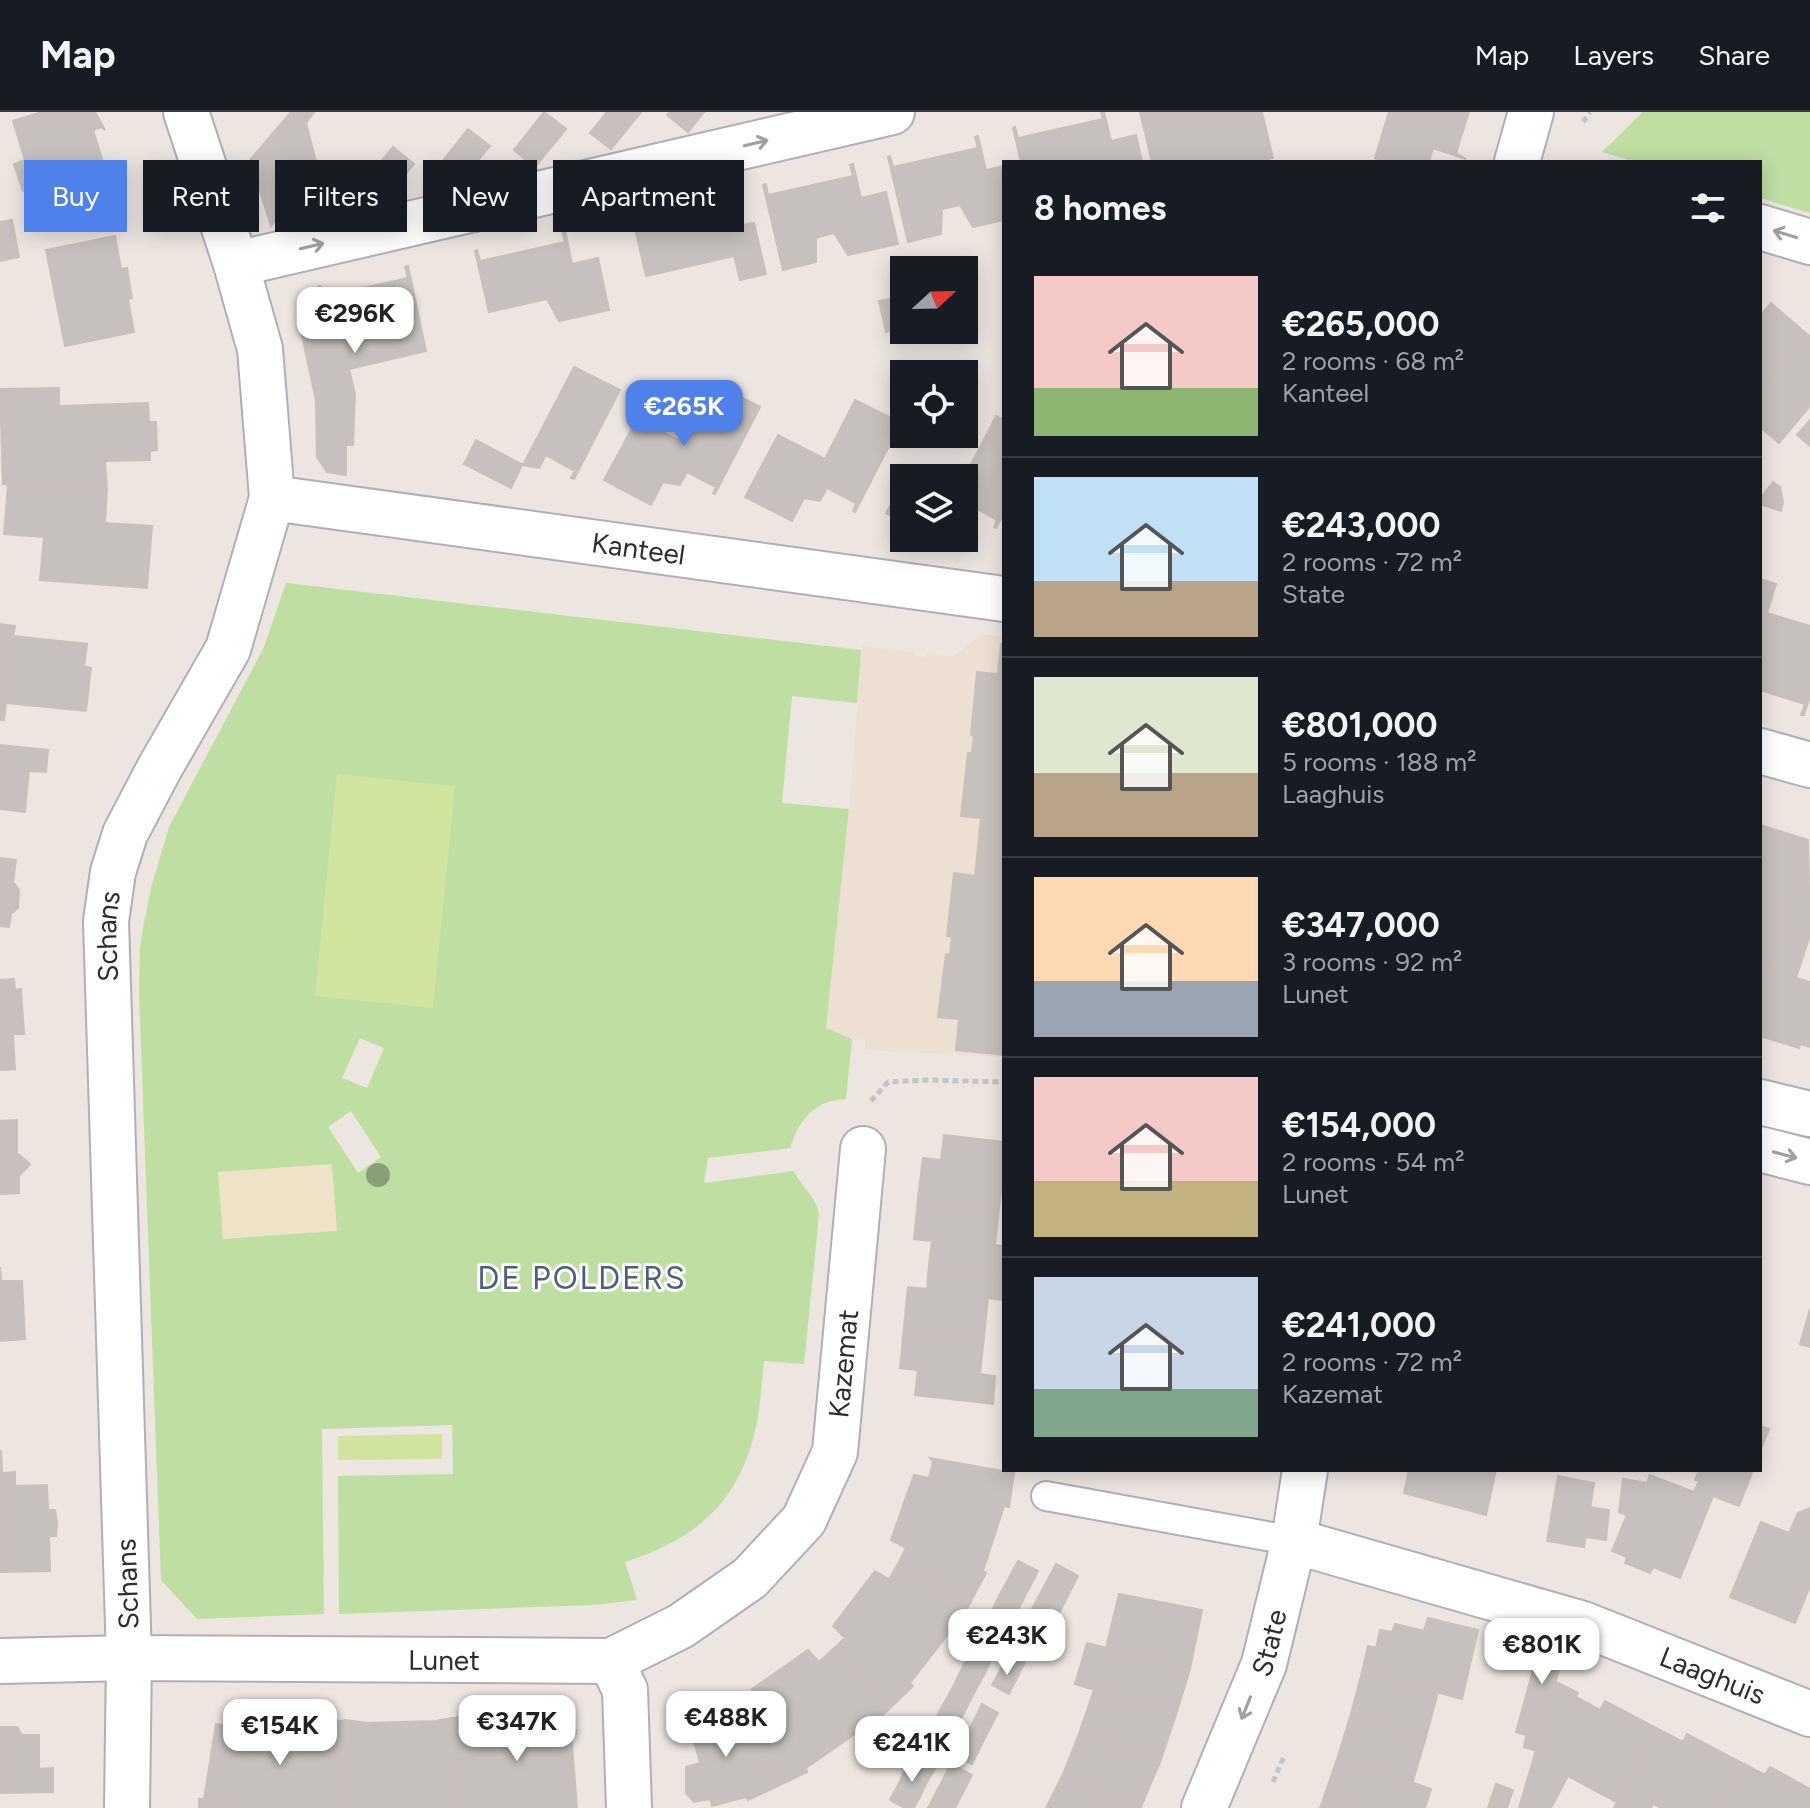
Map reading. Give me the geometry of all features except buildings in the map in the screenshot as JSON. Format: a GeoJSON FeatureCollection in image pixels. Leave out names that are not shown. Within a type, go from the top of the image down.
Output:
{"type":"FeatureCollection","features":[{"type":"Feature","properties":{"kind":"street","name":"Schans"},"geometry":{"type":"LineString","coordinates":[[127,1808],[129,1658],[106,921],[113,872],[125,834],[228,649],[272,498],[260,349],[236,264],[186,112]]}},
{"type":"Feature","properties":{"kind":"street"},"geometry":{"type":"LineString","coordinates":[[236,264],[892,112]]}},
{"type":"Feature","properties":{"kind":"street"},"geometry":{"type":"LineString","coordinates":[[1527,160],[1531,112]]}},
{"type":"Feature","properties":{"kind":"street"},"geometry":{"type":"LineString","coordinates":[[1762,228],[1810,242]]}},
{"type":"Feature","properties":{"kind":"street","name":"Kanteel"},"geometry":{"type":"LineString","coordinates":[[272,498],[1002,599]]}},
{"type":"Feature","properties":{"kind":"street"},"geometry":{"type":"LineString","coordinates":[[1762,752],[1810,765]]}},
{"type":"Feature","properties":{"kind":"street"},"geometry":{"type":"LineString","coordinates":[[1762,1102],[1810,1114]]}},
{"type":"Feature","properties":{"kind":"street","name":"Kazemat"},"geometry":{"type":"LineString","coordinates":[[611,1661],[681,1626],[750,1578],[804,1520],[835,1452],[863,1149]]}},
{"type":"Feature","properties":{"kind":"street"},"geometry":{"type":"LineString","coordinates":[[1762,1150],[1810,1162]]}},
{"type":"Feature","properties":{"kind":"street","name":"State"},"geometry":{"type":"LineString","coordinates":[[1204,1808],[1264,1664],[1294,1541],[1305,1472]]}},
{"type":"Feature","properties":{"kind":"street","name":"Laaghuis"},"geometry":{"type":"LineString","coordinates":[[1294,1541],[1583,1624],[1810,1714]]}},
{"type":"Feature","properties":{"kind":"street","name":"Lunet"},"geometry":{"type":"LineString","coordinates":[[0,1661],[129,1658],[611,1661]]}},
{"type":"Feature","properties":{"kind":"street"},"geometry":{"type":"LineString","coordinates":[[611,1661],[625,1690],[629,1808]]}},
{"type":"Feature","properties":{"kind":"lane"},"geometry":{"type":"LineString","coordinates":[[1046,1496],[1294,1541]]}},
{"type":"Feature","properties":{"kind":"path"},"geometry":{"type":"LineString","coordinates":[[863,1149],[868,1104],[888,1082],[1002,1082]]}},
{"type":"Feature","properties":{"kind":"shaded area"},"geometry":{"type":"Polygon","coordinates":[[[982,634],[1002,637],[1002,1057],[865,1050],[865,1040],[852,1039],[826,1029],[862,646],[915,652],[915,656],[925,657],[926,653],[953,657],[982,634]]]}},
{"type":"Feature","properties":{"kind":"green space"},"geometry":{"type":"Polygon","coordinates":[[[1643,112],[1810,112],[1810,213],[1762,199],[1762,160],[1628,160],[1602,152],[1643,112]]]}},
{"type":"Feature","properties":{"kind":"green space"},"geometry":{"type":"Polygon","coordinates":[[[286,583],[861,650],[857,703],[792,696],[782,803],[849,809],[826,1028],[852,1039],[846,1099],[825,1103],[809,1113],[790,1148],[708,1158],[704,1183],[794,1171],[815,1203],[819,1215],[804,1364],[764,1361],[760,1404],[751,1446],[732,1489],[704,1521],[687,1534],[625,1562],[637,1600],[595,1605],[339,1614],[338,1476],[453,1474],[452,1425],[322,1429],[324,1614],[197,1619],[161,1580],[139,994],[140,947],[151,888],[169,827],[264,647],[286,583]],[[360,1038],[342,1078],[367,1088],[384,1048],[360,1038]],[[351,1111],[328,1127],[358,1173],[381,1157],[351,1111]]]}},
{"type":"Feature","properties":{"kind":"green space"},"geometry":{"type":"Polygon","coordinates":[[[337,774],[455,786],[433,1008],[315,996],[337,774]]]}},
{"type":"Feature","properties":{"kind":"green space"},"geometry":{"type":"Polygon","coordinates":[[[442,1434],[442,1459],[338,1460],[338,1436],[442,1434]]]}},
{"type":"Feature","properties":{"kind":"sand"},"geometry":{"type":"Polygon","coordinates":[[[332,1164],[337,1231],[223,1239],[218,1172],[332,1164]]]}},
{"type":"Feature","properties":{"kind":"district","name":"DE POLDERS"},"geometry":{"type":"Point","coordinates":[582,1278]}}]}
